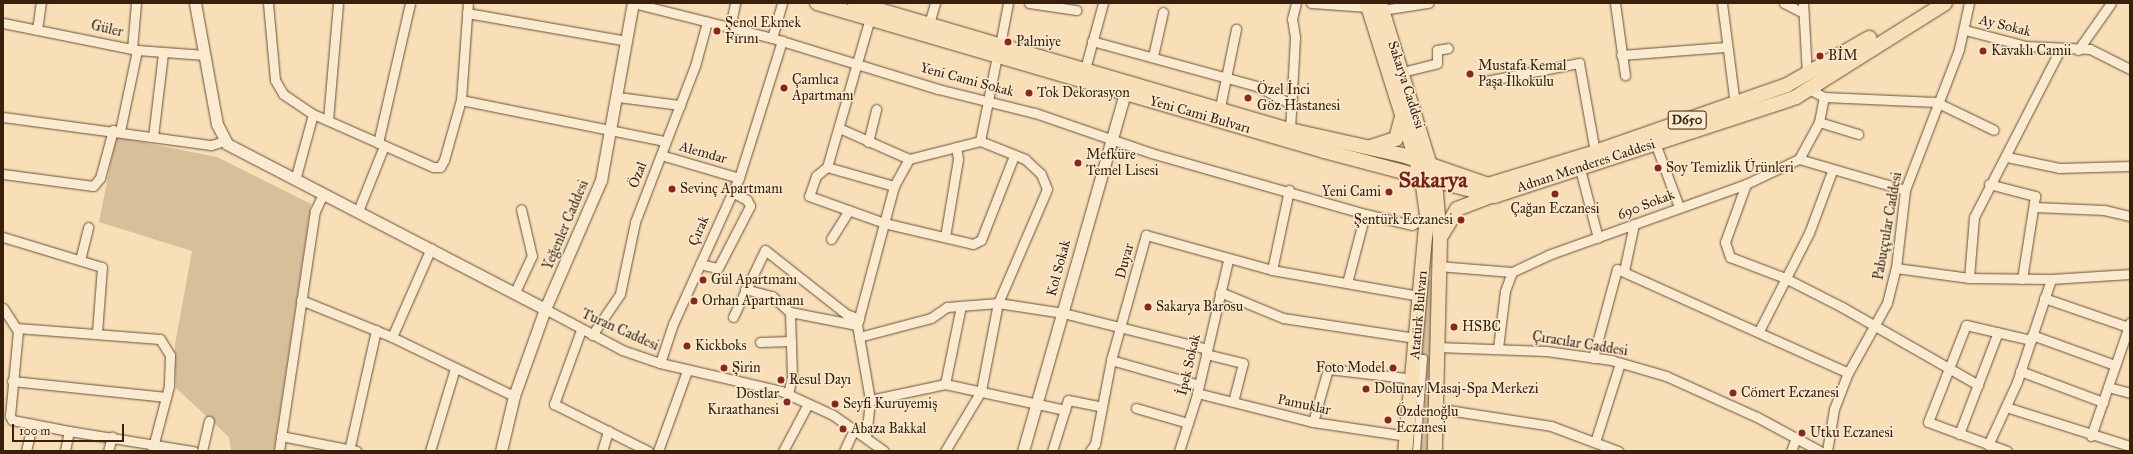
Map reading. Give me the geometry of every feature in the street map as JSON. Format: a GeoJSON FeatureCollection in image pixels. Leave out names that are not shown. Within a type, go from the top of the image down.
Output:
{"type":"FeatureCollection","features":[{"type":"Feature","properties":{"kind":"main road","name":"Yeni Cami Bulvarı"},"geometry":{"type":"LineString","coordinates":[[816,3],[998,50],[1085,69],[1220,107],[1290,130],[1370,147],[1416,161]]}},
{"type":"Feature","properties":{"kind":"main road","name":"Adnan Menderes Caddesi"},"geometry":{"type":"LineString","coordinates":[[1416,161],[1481,184],[1512,180],[1735,104],[1807,74],[1928,3]]}},
{"type":"Feature","properties":{"kind":"main road","name":"Adnan Menderes Caddesi"},"geometry":{"type":"LineString","coordinates":[[1440,239],[1457,209],[1796,97],[1945,3]]}},
{"type":"Feature","properties":{"kind":"main road","name":"Yeni Cami Bulvarı"},"geometry":{"type":"LineString","coordinates":[[859,4],[883,7],[998,50],[1125,93],[1406,174],[1427,184]]}},
{"type":"Feature","properties":{"kind":"main road","name":"Sakarya Caddesi"},"geometry":{"type":"LineString","coordinates":[[1374,6],[1402,72],[1427,147],[1432,167],[1427,184]]}},
{"type":"Feature","properties":{"kind":"main road","name":"Sakarya Caddesi"},"geometry":{"type":"LineString","coordinates":[[1374,6],[1416,161],[1427,184]]}},
{"type":"Feature","properties":{"kind":"main road"},"geometry":{"type":"LineString","coordinates":[[1370,147],[1396,138],[1403,115]]}},
{"type":"Feature","properties":{"kind":"main road"},"geometry":{"type":"LineString","coordinates":[[1427,147],[1462,172],[1512,180]]}},
{"type":"Feature","properties":{"kind":"main road"},"geometry":{"type":"LineString","coordinates":[[1427,184],[1494,196]]}},
{"type":"Feature","properties":{"kind":"main road","name":"Atatürk Bulvarı"},"geometry":{"type":"LineString","coordinates":[[1427,184],[1427,216],[1416,338],[1428,355]]}},
{"type":"Feature","properties":{"kind":"main road","name":"Atatürk Bulvarı"},"geometry":{"type":"LineString","coordinates":[[1427,184],[1440,239],[1428,355],[1435,408],[1435,451]]}},
{"type":"Feature","properties":{"kind":"main road","name":"Atatürk Bulvarı"},"geometry":{"type":"LineString","coordinates":[[1405,451],[1414,379],[1428,355]]}},
{"type":"Feature","properties":{"kind":"street"},"geometry":{"type":"LineString","coordinates":[[37,30],[41,3]]}},
{"type":"Feature","properties":{"kind":"street"},"geometry":{"type":"LineString","coordinates":[[3,174],[93,186],[100,178],[116,131],[134,49],[136,3]]}},
{"type":"Feature","properties":{"kind":"street"},"geometry":{"type":"LineString","coordinates":[[195,3],[217,124],[225,141],[242,154],[431,248],[545,309]]}},
{"type":"Feature","properties":{"kind":"street"},"geometry":{"type":"LineString","coordinates":[[268,3],[275,80],[283,94],[313,114],[433,168],[440,167],[461,100],[468,3]]}},
{"type":"Feature","properties":{"kind":"street"},"geometry":{"type":"LineString","coordinates":[[328,120],[338,3]]}},
{"type":"Feature","properties":{"kind":"street"},"geometry":{"type":"LineString","coordinates":[[358,211],[381,144],[410,3]]}},
{"type":"Feature","properties":{"kind":"street","name":"Yeni Cami Sokak"},"geometry":{"type":"LineString","coordinates":[[633,3],[772,38],[988,102],[1035,113],[1110,140],[1289,190],[1365,214],[1412,225],[1427,216]]}},
{"type":"Feature","properties":{"kind":"street","name":"Yeğenler Caddesi"},"geometry":{"type":"LineString","coordinates":[[501,451],[514,396],[545,309],[601,180],[618,97],[633,3]]}},
{"type":"Feature","properties":{"kind":"street"},"geometry":{"type":"LineString","coordinates":[[730,27],[736,3]]}},
{"type":"Feature","properties":{"kind":"street"},"geometry":{"type":"LineString","coordinates":[[772,38],[782,3]]}},
{"type":"Feature","properties":{"kind":"street"},"geometry":{"type":"LineString","coordinates":[[929,24],[935,3]]}},
{"type":"Feature","properties":{"kind":"street"},"geometry":{"type":"LineString","coordinates":[[980,141],[1008,3]]}},
{"type":"Feature","properties":{"kind":"street"},"geometry":{"type":"LineString","coordinates":[[1029,3],[1076,10]]}},
{"type":"Feature","properties":{"kind":"street"},"geometry":{"type":"LineString","coordinates":[[1085,69],[1103,3]]}},
{"type":"Feature","properties":{"kind":"street"},"geometry":{"type":"LineString","coordinates":[[1290,130],[1296,36],[1292,19],[1296,3]]}},
{"type":"Feature","properties":{"kind":"street"},"geometry":{"type":"LineString","coordinates":[[1311,3],[1374,6],[1428,3]]}},
{"type":"Feature","properties":{"kind":"street"},"geometry":{"type":"LineString","coordinates":[[1614,3],[1625,75]]}},
{"type":"Feature","properties":{"kind":"street"},"geometry":{"type":"LineString","coordinates":[[1722,3],[1725,46],[1735,104]]}},
{"type":"Feature","properties":{"kind":"street"},"geometry":{"type":"LineString","coordinates":[[1784,3],[1804,13]]}},
{"type":"Feature","properties":{"kind":"street"},"geometry":{"type":"LineString","coordinates":[[1803,3],[1807,74]]}},
{"type":"Feature","properties":{"kind":"street","name":"Pabuççular Caddesi"},"geometry":{"type":"LineString","coordinates":[[1826,451],[1834,409],[1848,373],[1874,329],[1887,303],[1896,268],[1905,190],[1936,102],[1965,30],[1969,3]]}},
{"type":"Feature","properties":{"kind":"street"},"geometry":{"type":"LineString","coordinates":[[2078,50],[2111,3]]}},
{"type":"Feature","properties":{"kind":"street"},"geometry":{"type":"LineString","coordinates":[[1153,56],[1163,12]]}},
{"type":"Feature","properties":{"kind":"street"},"geometry":{"type":"LineString","coordinates":[[467,13],[627,41]]}},
{"type":"Feature","properties":{"kind":"street"},"geometry":{"type":"LineString","coordinates":[[870,18],[827,167],[816,176],[809,196],[884,223],[973,244],[981,240],[1014,156]]}},
{"type":"Feature","properties":{"kind":"street","name":"Özal"},"geometry":{"type":"LineString","coordinates":[[592,334],[620,294],[635,222],[680,105],[707,22]]}},
{"type":"Feature","properties":{"kind":"street","name":"Güler"},"geometry":{"type":"LineString","coordinates":[[3,23],[134,49],[163,53],[205,55]]}},
{"type":"Feature","properties":{"kind":"street"},"geometry":{"type":"LineString","coordinates":[[1220,107],[1236,29]]}},
{"type":"Feature","properties":{"kind":"street","name":"Ay Sokak"},"geometry":{"type":"LineString","coordinates":[[1965,30],[2026,46],[2060,50],[2090,49],[2130,67]]}},
{"type":"Feature","properties":{"kind":"street","name":"Çırak"},"geometry":{"type":"LineString","coordinates":[[660,363],[700,264],[739,178],[782,41]]}},
{"type":"Feature","properties":{"kind":"street"},"geometry":{"type":"LineString","coordinates":[[1092,42],[1153,56],[1257,86],[1292,105]]}},
{"type":"Feature","properties":{"kind":"street"},"geometry":{"type":"LineString","coordinates":[[1621,55],[1725,46]]}},
{"type":"Feature","properties":{"kind":"street"},"geometry":{"type":"LineString","coordinates":[[1402,72],[1437,63],[1437,50],[1448,48]]}},
{"type":"Feature","properties":{"kind":"street"},"geometry":{"type":"LineString","coordinates":[[1969,278],[1974,217],[1989,184],[2007,157],[2060,50]]}},
{"type":"Feature","properties":{"kind":"street"},"geometry":{"type":"LineString","coordinates":[[153,137],[163,53]]}},
{"type":"Feature","properties":{"kind":"street"},"geometry":{"type":"LineString","coordinates":[[1486,81],[1579,63],[1595,152]]}},
{"type":"Feature","properties":{"kind":"street"},"geometry":{"type":"LineString","coordinates":[[1809,88],[1824,97],[1936,102],[1994,130]]}},
{"type":"Feature","properties":{"kind":"street","name":"Kol Sokak"},"geometry":{"type":"LineString","coordinates":[[1023,451],[1063,313],[1110,140],[1125,93]]}},
{"type":"Feature","properties":{"kind":"street"},"geometry":{"type":"LineString","coordinates":[[618,97],[680,105]]}},
{"type":"Feature","properties":{"kind":"street"},"geometry":{"type":"LineString","coordinates":[[1824,97],[1819,122],[1799,159],[1832,171],[1905,190]]}},
{"type":"Feature","properties":{"kind":"street"},"geometry":{"type":"LineString","coordinates":[[461,100],[611,133],[665,141]]}},
{"type":"Feature","properties":{"kind":"street"},"geometry":{"type":"LineString","coordinates":[[868,142],[876,109]]}},
{"type":"Feature","properties":{"kind":"street"},"geometry":{"type":"LineString","coordinates":[[295,180],[313,114]]}},
{"type":"Feature","properties":{"kind":"street"},"geometry":{"type":"LineString","coordinates":[[3,117],[116,131],[211,145],[225,141]]}},
{"type":"Feature","properties":{"kind":"street"},"geometry":{"type":"LineString","coordinates":[[1819,122],[1858,134]]}},
{"type":"Feature","properties":{"kind":"street"},"geometry":{"type":"LineString","coordinates":[[839,128],[909,159],[980,141],[1014,156],[1025,159],[1041,174],[1047,189],[998,303],[981,392],[945,451]]}},
{"type":"Feature","properties":{"kind":"street"},"geometry":{"type":"LineString","coordinates":[[1655,143],[1679,207]]}},
{"type":"Feature","properties":{"kind":"street"},"geometry":{"type":"LineString","coordinates":[[945,238],[955,182],[956,147]]}},
{"type":"Feature","properties":{"kind":"street","name":"Alemdar"},"geometry":{"type":"LineString","coordinates":[[660,155],[739,178]]}},
{"type":"Feature","properties":{"kind":"street"},"geometry":{"type":"LineString","coordinates":[[2007,157],[2059,168],[2130,166]]}},
{"type":"Feature","properties":{"kind":"street"},"geometry":{"type":"LineString","coordinates":[[866,438],[870,400],[859,337],[858,322],[894,186],[909,159]]}},
{"type":"Feature","properties":{"kind":"street","name":"690 Sokak"},"geometry":{"type":"LineString","coordinates":[[1512,272],[1548,255],[1746,184],[1799,159]]}},
{"type":"Feature","properties":{"kind":"street"},"geometry":{"type":"LineString","coordinates":[[827,167],[894,186]]}},
{"type":"Feature","properties":{"kind":"street"},"geometry":{"type":"LineString","coordinates":[[1580,169],[1598,238]]}},
{"type":"Feature","properties":{"kind":"street"},"geometry":{"type":"LineString","coordinates":[[1759,331],[1809,233],[1832,171]]}},
{"type":"Feature","properties":{"kind":"street"},"geometry":{"type":"LineString","coordinates":[[1746,184],[1725,242],[1726,253],[1785,278],[1842,307],[1874,329],[1978,385]]}},
{"type":"Feature","properties":{"kind":"street"},"geometry":{"type":"LineString","coordinates":[[1989,184],[2035,196],[2022,279]]}},
{"type":"Feature","properties":{"kind":"street"},"geometry":{"type":"LineString","coordinates":[[1272,270],[1289,190]]}},
{"type":"Feature","properties":{"kind":"street"},"geometry":{"type":"LineString","coordinates":[[700,264],[718,268],[750,206],[748,200],[732,192]]}},
{"type":"Feature","properties":{"kind":"street"},"geometry":{"type":"LineString","coordinates":[[279,451],[315,210],[324,194]]}},
{"type":"Feature","properties":{"kind":"street"},"geometry":{"type":"LineString","coordinates":[[2034,207],[2104,210],[2130,216]]}},
{"type":"Feature","properties":{"kind":"street"},"geometry":{"type":"LineString","coordinates":[[515,292],[532,256],[521,209]]}},
{"type":"Feature","properties":{"kind":"street"},"geometry":{"type":"LineString","coordinates":[[831,239],[849,210]]}},
{"type":"Feature","properties":{"kind":"street"},"geometry":{"type":"LineString","coordinates":[[1347,283],[1365,214]]}},
{"type":"Feature","properties":{"kind":"street"},"geometry":{"type":"LineString","coordinates":[[1624,271],[1634,224]]}},
{"type":"Feature","properties":{"kind":"street"},"geometry":{"type":"LineString","coordinates":[[80,260],[88,227]]}},
{"type":"Feature","properties":{"kind":"street","name":"Duyar"},"geometry":{"type":"LineString","coordinates":[[1090,451],[1095,444],[1100,406],[1111,360],[1146,235],[1228,261],[1419,296]]}},
{"type":"Feature","properties":{"kind":"street"},"geometry":{"type":"LineString","coordinates":[[3,237],[102,267],[97,332]]}},
{"type":"Feature","properties":{"kind":"street"},"geometry":{"type":"LineString","coordinates":[[392,337],[431,248]]}},
{"type":"Feature","properties":{"kind":"street"},"geometry":{"type":"LineString","coordinates":[[733,317],[745,289],[765,250],[858,322]]}},
{"type":"Feature","properties":{"kind":"street","name":"İpek Sokak"},"geometry":{"type":"LineString","coordinates":[[1179,451],[1198,389],[1228,261]]}},
{"type":"Feature","properties":{"kind":"street"},"geometry":{"type":"LineString","coordinates":[[1438,266],[1512,272],[1505,291],[1498,348]]}},
{"type":"Feature","properties":{"kind":"street"},"geometry":{"type":"LineString","coordinates":[[1896,268],[1969,278],[2051,279],[2130,274]]}},
{"type":"Feature","properties":{"kind":"street"},"geometry":{"type":"LineString","coordinates":[[1593,358],[1617,269],[1759,331],[1848,373]]}},
{"type":"Feature","properties":{"kind":"street"},"geometry":{"type":"LineString","coordinates":[[1982,446],[2006,407],[2032,338],[2051,279]]}},
{"type":"Feature","properties":{"kind":"street"},"geometry":{"type":"LineString","coordinates":[[745,289],[772,296],[790,312],[858,322]]}},
{"type":"Feature","properties":{"kind":"street"},"geometry":{"type":"LineString","coordinates":[[1220,292],[1283,318],[1416,338]]}},
{"type":"Feature","properties":{"kind":"street"},"geometry":{"type":"LineString","coordinates":[[2044,298],[2129,325],[2091,436]]}},
{"type":"Feature","properties":{"kind":"street"},"geometry":{"type":"LineString","coordinates":[[301,300],[392,337],[514,396]]}},
{"type":"Feature","properties":{"kind":"street"},"geometry":{"type":"LineString","coordinates":[[859,337],[931,318],[947,307],[998,303],[1063,313],[1121,327],[1243,363],[1233,402]]}},
{"type":"Feature","properties":{"kind":"street"},"geometry":{"type":"LineString","coordinates":[[945,384],[960,306]]}},
{"type":"Feature","properties":{"kind":"street"},"geometry":{"type":"LineString","coordinates":[[3,308],[17,328],[10,416],[12,420],[69,431],[112,437],[153,447],[193,451]]}},
{"type":"Feature","properties":{"kind":"street","name":"Turan Caddesi"},"geometry":{"type":"LineString","coordinates":[[545,309],[581,330],[660,363],[687,371],[788,394],[854,430],[884,451]]}},
{"type":"Feature","properties":{"kind":"street"},"geometry":{"type":"LineString","coordinates":[[788,394],[791,341],[790,312]]}},
{"type":"Feature","properties":{"kind":"street"},"geometry":{"type":"LineString","coordinates":[[2008,451],[1982,446],[1959,434],[1928,422],[1966,325],[2032,338],[2115,365]]}},
{"type":"Feature","properties":{"kind":"street"},"geometry":{"type":"LineString","coordinates":[[17,328],[97,332],[160,339],[170,355],[166,397],[153,447]]}},
{"type":"Feature","properties":{"kind":"street"},"geometry":{"type":"LineString","coordinates":[[282,436],[352,450],[376,330]]}},
{"type":"Feature","properties":{"kind":"street"},"geometry":{"type":"LineString","coordinates":[[581,330],[554,404],[648,451]]}},
{"type":"Feature","properties":{"kind":"street"},"geometry":{"type":"LineString","coordinates":[[1959,434],[1998,332]]}},
{"type":"Feature","properties":{"kind":"street"},"geometry":{"type":"LineString","coordinates":[[760,342],[791,341]]}},
{"type":"Feature","properties":{"kind":"street","name":"Çıracılar Caddesi"},"geometry":{"type":"LineString","coordinates":[[1428,355],[1498,348],[1593,358],[1620,363],[1666,376],[1820,451]]}},
{"type":"Feature","properties":{"kind":"street"},"geometry":{"type":"LineString","coordinates":[[1416,451],[1428,355]]}},
{"type":"Feature","properties":{"kind":"street","name":"Pamuklar"},"geometry":{"type":"LineString","coordinates":[[1111,360],[1233,402],[1313,422],[1407,436]]}},
{"type":"Feature","properties":{"kind":"street"},"geometry":{"type":"LineString","coordinates":[[1599,446],[1620,363]]}},
{"type":"Feature","properties":{"kind":"street"},"geometry":{"type":"LineString","coordinates":[[430,451],[455,368]]}},
{"type":"Feature","properties":{"kind":"street"},"geometry":{"type":"LineString","coordinates":[[1313,422],[1328,369],[1414,379]]}},
{"type":"Feature","properties":{"kind":"street"},"geometry":{"type":"LineString","coordinates":[[658,451],[687,371]]}},
{"type":"Feature","properties":{"kind":"street"},"geometry":{"type":"LineString","coordinates":[[2020,372],[2103,402]]}},
{"type":"Feature","properties":{"kind":"street"},"geometry":{"type":"LineString","coordinates":[[3,374],[13,378],[166,397]]}},
{"type":"Feature","properties":{"kind":"street"},"geometry":{"type":"LineString","coordinates":[[870,400],[945,384],[1065,410]]}},
{"type":"Feature","properties":{"kind":"street"},"geometry":{"type":"LineString","coordinates":[[2108,387],[2130,393]]}},
{"type":"Feature","properties":{"kind":"street"},"geometry":{"type":"LineString","coordinates":[[1052,451],[1068,400],[1100,406]]}},
{"type":"Feature","properties":{"kind":"street"},"geometry":{"type":"LineString","coordinates":[[783,451],[808,404]]}},
{"type":"Feature","properties":{"kind":"street"},"geometry":{"type":"LineString","coordinates":[[2006,407],[2091,436],[2130,446]]}},
{"type":"Feature","properties":{"kind":"street"},"geometry":{"type":"LineString","coordinates":[[1136,408],[1188,423]]}},
{"type":"Feature","properties":{"kind":"street"},"geometry":{"type":"LineString","coordinates":[[1435,408],[1551,426],[1599,446],[1618,451]]}},
{"type":"Feature","properties":{"kind":"street"},"geometry":{"type":"LineString","coordinates":[[202,451],[209,421]]}},
{"type":"Feature","properties":{"kind":"street"},"geometry":{"type":"LineString","coordinates":[[26,451],[32,424]]}},
{"type":"Feature","properties":{"kind":"street"},"geometry":{"type":"LineString","coordinates":[[844,451],[854,430]]}},
{"type":"Feature","properties":{"kind":"street"},"geometry":{"type":"LineString","coordinates":[[65,451],[69,431]]}},
{"type":"Feature","properties":{"kind":"street"},"geometry":{"type":"LineString","coordinates":[[602,451],[608,432]]}},
{"type":"Feature","properties":{"kind":"street"},"geometry":{"type":"LineString","coordinates":[[108,451],[112,437]]}},
{"type":"Feature","properties":{"kind":"street"},"geometry":{"type":"LineString","coordinates":[[1791,451],[1796,438]]}},
{"type":"Feature","properties":{"kind":"shaded area"},"geometry":{"type":"Polygon","coordinates":[[[116,137],[217,157],[311,204],[274,451],[231,451],[229,437],[176,388],[175,344],[192,251],[99,222],[116,137]]]}},
{"type":"Feature","properties":{"kind":"shaded area"},"geometry":{"type":"Polygon","coordinates":[[[1433,279],[1427,451],[1411,451],[1428,280],[1433,279]]]}},
{"type":"Feature","properties":{"kind":"place","name":"Şenol Ekmek Fırını"},"geometry":{"type":"Point","coordinates":[717,31]}},
{"type":"Feature","properties":{"kind":"place","name":"Palmiye"},"geometry":{"type":"Point","coordinates":[1008,42]}},
{"type":"Feature","properties":{"kind":"place","name":"Kavaklı Camii"},"geometry":{"type":"Point","coordinates":[1983,51]}},
{"type":"Feature","properties":{"kind":"place","name":"BİM"},"geometry":{"type":"Point","coordinates":[1820,56]}},
{"type":"Feature","properties":{"kind":"place","name":"Mustafa Kemal Paşa İlkokulu"},"geometry":{"type":"Point","coordinates":[1470,74]}},
{"type":"Feature","properties":{"kind":"place","name":"Çamlıca Apartmanı"},"geometry":{"type":"Point","coordinates":[784,88]}},
{"type":"Feature","properties":{"kind":"place","name":"Tok Dekorasyon"},"geometry":{"type":"Point","coordinates":[1029,93]}},
{"type":"Feature","properties":{"kind":"place","name":"Özel İnci Göz Hastanesi"},"geometry":{"type":"Point","coordinates":[1248,98]}},
{"type":"Feature","properties":{"kind":"place","name":"Mefküre Temel Lisesi"},"geometry":{"type":"Point","coordinates":[1078,163]}},
{"type":"Feature","properties":{"kind":"place","name":"Soy Temizlik Ürünleri"},"geometry":{"type":"Point","coordinates":[1658,168]}},
{"type":"Feature","properties":{"kind":"place","name":"Sevinç Apartmanı"},"geometry":{"type":"Point","coordinates":[672,189]}},
{"type":"Feature","properties":{"kind":"place","name":"Yeni Cami"},"geometry":{"type":"Point","coordinates":[1389,192]}},
{"type":"Feature","properties":{"kind":"place","name":"Çağan Eczanesi"},"geometry":{"type":"Point","coordinates":[1555,194]}},
{"type":"Feature","properties":{"kind":"place","name":"Şentürk Eczanesi"},"geometry":{"type":"Point","coordinates":[1461,220]}},
{"type":"Feature","properties":{"kind":"place","name":"Gül Apartmanı"},"geometry":{"type":"Point","coordinates":[703,280]}},
{"type":"Feature","properties":{"kind":"place","name":"Orhan Apartmanı"},"geometry":{"type":"Point","coordinates":[694,301]}},
{"type":"Feature","properties":{"kind":"place","name":"Sakarya Barosu"},"geometry":{"type":"Point","coordinates":[1148,307]}},
{"type":"Feature","properties":{"kind":"place","name":"HSBC"},"geometry":{"type":"Point","coordinates":[1454,327]}},
{"type":"Feature","properties":{"kind":"place","name":"Kickboks"},"geometry":{"type":"Point","coordinates":[687,346]}},
{"type":"Feature","properties":{"kind":"place","name":"Şirin"},"geometry":{"type":"Point","coordinates":[724,368]}},
{"type":"Feature","properties":{"kind":"place","name":"Foto Model"},"geometry":{"type":"Point","coordinates":[1393,368]}},
{"type":"Feature","properties":{"kind":"place","name":"Resul Dayı"},"geometry":{"type":"Point","coordinates":[781,380]}},
{"type":"Feature","properties":{"kind":"place","name":"Dolunay Masaj-Spa Merkezi"},"geometry":{"type":"Point","coordinates":[1366,389]}},
{"type":"Feature","properties":{"kind":"place","name":"Cömert Eczanesi"},"geometry":{"type":"Point","coordinates":[1733,393]}},
{"type":"Feature","properties":{"kind":"place","name":"Dostlar Kıraathanesi"},"geometry":{"type":"Point","coordinates":[787,402]}},
{"type":"Feature","properties":{"kind":"place","name":"Seyfi Kuruyemiş"},"geometry":{"type":"Point","coordinates":[835,404]}},
{"type":"Feature","properties":{"kind":"place","name":"Özdenoğlu Eczanesi"},"geometry":{"type":"Point","coordinates":[1388,420]}},
{"type":"Feature","properties":{"kind":"place","name":"Abaza Bakkal"},"geometry":{"type":"Point","coordinates":[843,429]}},
{"type":"Feature","properties":{"kind":"place","name":"Utku Eczanesi"},"geometry":{"type":"Point","coordinates":[1802,433]}},
{"type":"Feature","properties":{"kind":"district","name":"Sakarya"},"geometry":{"type":"Point","coordinates":[1433,180]}}]}
